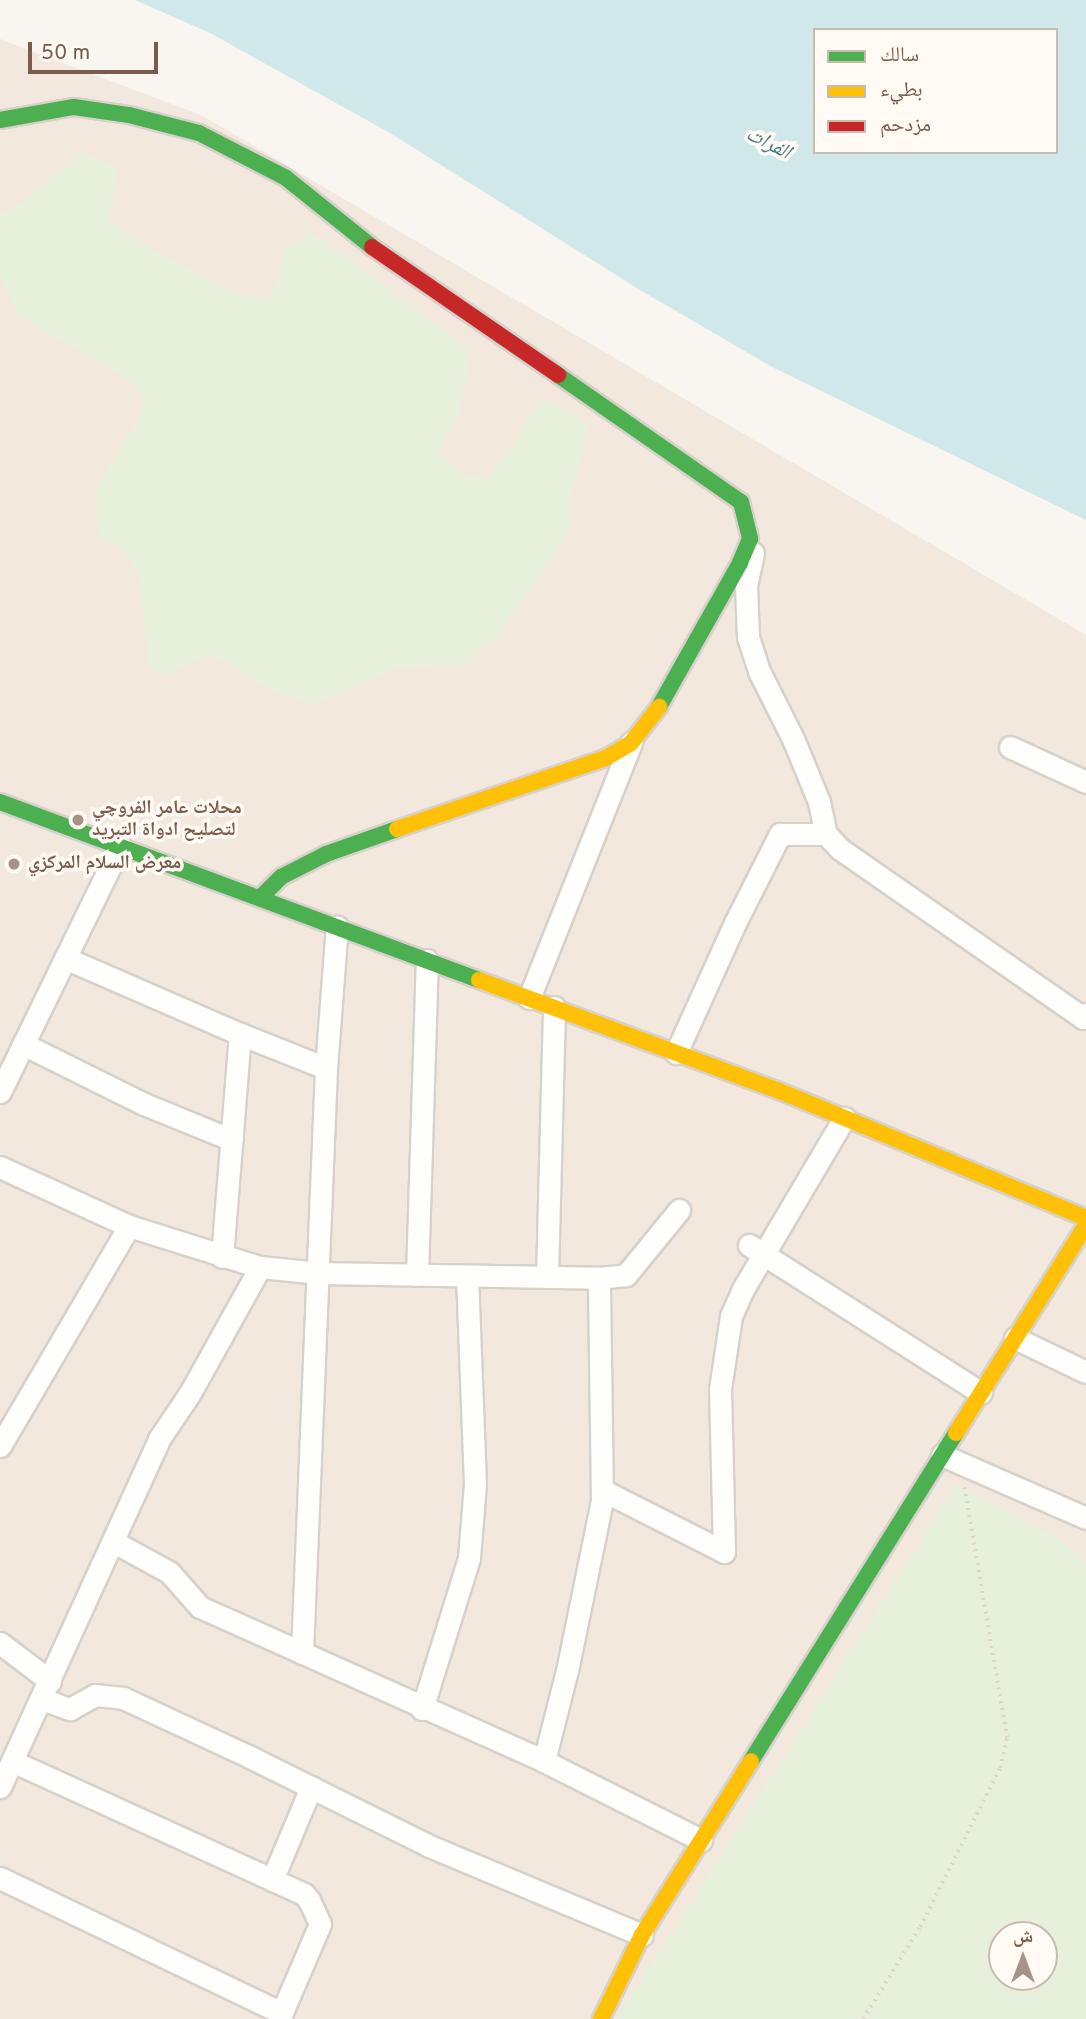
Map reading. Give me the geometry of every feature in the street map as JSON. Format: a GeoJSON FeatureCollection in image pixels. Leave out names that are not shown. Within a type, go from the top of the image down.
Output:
{"type":"FeatureCollection","features":[{"type":"Feature","properties":{"kind":"street"},"geometry":{"type":"LineString","coordinates":[[0,121],[74,107],[129,115],[200,133],[286,177],[352,233],[741,502],[754,558],[746,586],[748,637],[760,673],[794,741],[819,802],[826,834],[840,849],[1085,1018]]}},
{"type":"Feature","properties":{"kind":"street"},"geometry":{"type":"LineString","coordinates":[[529,998],[631,743],[653,717],[750,539]]}},
{"type":"Feature","properties":{"kind":"street"},"geometry":{"type":"LineString","coordinates":[[260,898],[281,877],[326,854],[606,758],[631,743]]}},
{"type":"Feature","properties":{"kind":"street"},"geometry":{"type":"LineString","coordinates":[[1010,747],[1086,782]]}},
{"type":"Feature","properties":{"kind":"street"},"geometry":{"type":"LineString","coordinates":[[0,802],[676,1053],[844,1118],[1086,1218]]}},
{"type":"Feature","properties":{"kind":"street"},"geometry":{"type":"LineString","coordinates":[[676,1053],[735,923],[780,834],[826,834]]}},
{"type":"Feature","properties":{"kind":"street"},"geometry":{"type":"LineString","coordinates":[[0,1092],[120,846]]}},
{"type":"Feature","properties":{"kind":"street"},"geometry":{"type":"LineString","coordinates":[[302,1653],[327,1068],[337,926]]}},
{"type":"Feature","properties":{"kind":"street"},"geometry":{"type":"LineString","coordinates":[[65,958],[240,1034],[327,1068]]}},
{"type":"Feature","properties":{"kind":"street"},"geometry":{"type":"LineString","coordinates":[[417,1275],[427,960]]}},
{"type":"Feature","properties":{"kind":"street"},"geometry":{"type":"LineString","coordinates":[[547,1277],[554,1007]]}},
{"type":"Feature","properties":{"kind":"street"},"geometry":{"type":"LineString","coordinates":[[222,1257],[240,1034]]}},
{"type":"Feature","properties":{"kind":"street"},"geometry":{"type":"LineString","coordinates":[[23,1044],[144,1104],[232,1140]]}},
{"type":"Feature","properties":{"kind":"street"},"geometry":{"type":"LineString","coordinates":[[602,1490],[724,1552],[720,1389],[732,1316],[757,1250],[844,1118]]}},
{"type":"Feature","properties":{"kind":"street"},"geometry":{"type":"LineString","coordinates":[[0,1167],[129,1226],[222,1257],[260,1267],[320,1273],[599,1278],[626,1275],[680,1210]]}},
{"type":"Feature","properties":{"kind":"street"},"geometry":{"type":"LineString","coordinates":[[601,2019],[642,1936],[701,1840],[951,1459],[981,1393],[1086,1225]]}},
{"type":"Feature","properties":{"kind":"street"},"geometry":{"type":"LineString","coordinates":[[0,1446],[129,1226]]}},
{"type":"Feature","properties":{"kind":"street"},"geometry":{"type":"LineString","coordinates":[[757,1250],[981,1393]]}},
{"type":"Feature","properties":{"kind":"street"},"geometry":{"type":"LineString","coordinates":[[0,1787],[159,1439],[190,1393],[260,1267]]}},
{"type":"Feature","properties":{"kind":"street"},"geometry":{"type":"LineString","coordinates":[[422,1709],[469,1558],[475,1484],[467,1276]]}},
{"type":"Feature","properties":{"kind":"street"},"geometry":{"type":"LineString","coordinates":[[544,1761],[568,1666],[602,1490],[599,1278]]}},
{"type":"Feature","properties":{"kind":"street"},"geometry":{"type":"LineString","coordinates":[[1015,1338],[1086,1373]]}},
{"type":"Feature","properties":{"kind":"street"},"geometry":{"type":"LineString","coordinates":[[951,1459],[1086,1518]]}},
{"type":"Feature","properties":{"kind":"street"},"geometry":{"type":"LineString","coordinates":[[114,1542],[169,1572],[200,1607],[422,1709],[544,1761],[701,1840]]}},
{"type":"Feature","properties":{"kind":"street"},"geometry":{"type":"LineString","coordinates":[[0,1643],[46,1690],[70,1709],[95,1695],[123,1698],[427,1845],[642,1936]]}},
{"type":"Feature","properties":{"kind":"street"},"geometry":{"type":"LineString","coordinates":[[0,1878],[280,2016],[320,1924],[314,1906],[304,1894],[12,1761]]}},
{"type":"Feature","properties":{"kind":"street"},"geometry":{"type":"LineString","coordinates":[[272,1880],[311,1787]]}},
{"type":"Feature","properties":{"kind":"path"},"geometry":{"type":"LineString","coordinates":[[863,2019],[926,1915],[1000,1768],[1007,1738],[951,1459]]}},
{"type":"Feature","properties":{"kind":"shaded area"},"geometry":{"type":"Polygon","coordinates":[[[0,39],[203,116],[1086,635],[1086,2019],[0,2019],[0,39]]]}},
{"type":"Feature","properties":{"kind":"green space"},"geometry":{"type":"Polygon","coordinates":[[[84,152],[118,169],[109,221],[144,245],[237,295],[271,298],[285,251],[310,231],[471,351],[458,420],[437,451],[465,476],[489,478],[543,398],[588,426],[570,501],[570,533],[496,637],[464,665],[395,669],[315,705],[274,691],[250,679],[228,661],[207,655],[169,675],[149,668],[141,580],[124,550],[99,537],[96,488],[145,407],[138,386],[18,315],[0,276],[0,215],[28,199],[84,152]]]}},
{"type":"Feature","properties":{"kind":"green space"},"geometry":{"type":"Polygon","coordinates":[[[956,1485],[1056,1537],[1086,1563],[1086,2019],[617,2019],[956,1485]]]}},
{"type":"Feature","properties":{"kind":"water","name":"الفرات"},"geometry":{"type":"Polygon","coordinates":[[[135,0],[1086,0],[1086,520],[772,367],[640,290],[390,133],[210,33],[135,0]]]}},
{"type":"Feature","properties":{"kind":"traffic: fast"},"geometry":{"type":"LineString","coordinates":[[0,120],[74,107],[129,115],[199,133],[286,178],[372,247]]}},
{"type":"Feature","properties":{"kind":"traffic: fast"},"geometry":{"type":"LineString","coordinates":[[558,375],[741,502],[750,539],[740,563],[659,707]]}},
{"type":"Feature","properties":{"kind":"traffic: fast"},"geometry":{"type":"LineString","coordinates":[[0,802],[479,980]]}},
{"type":"Feature","properties":{"kind":"traffic: fast"},"geometry":{"type":"LineString","coordinates":[[260,898],[281,877],[326,854],[397,829]]}},
{"type":"Feature","properties":{"kind":"traffic: fast"},"geometry":{"type":"LineString","coordinates":[[751,1761],[956,1433]]}},
{"type":"Feature","properties":{"kind":"traffic: slow"},"geometry":{"type":"LineString","coordinates":[[397,829],[606,758],[631,743],[659,707]]}},
{"type":"Feature","properties":{"kind":"traffic: slow"},"geometry":{"type":"LineString","coordinates":[[479,980],[777,1090],[1086,1218]]}},
{"type":"Feature","properties":{"kind":"traffic: slow"},"geometry":{"type":"LineString","coordinates":[[956,1433],[1086,1225]]}},
{"type":"Feature","properties":{"kind":"traffic: slow"},"geometry":{"type":"LineString","coordinates":[[601,2019],[642,1935],[751,1761]]}},
{"type":"Feature","properties":{"kind":"traffic: jam"},"geometry":{"type":"LineString","coordinates":[[372,247],[558,375]]}},
{"type":"Feature","properties":{"kind":"place","name":"محلات عامر الفروچي لتصليح ادواة التبريد"},"geometry":{"type":"Point","coordinates":[78,820]}},
{"type":"Feature","properties":{"kind":"place","name":"معرض السلام المركزي"},"geometry":{"type":"Point","coordinates":[14,864]}}]}
